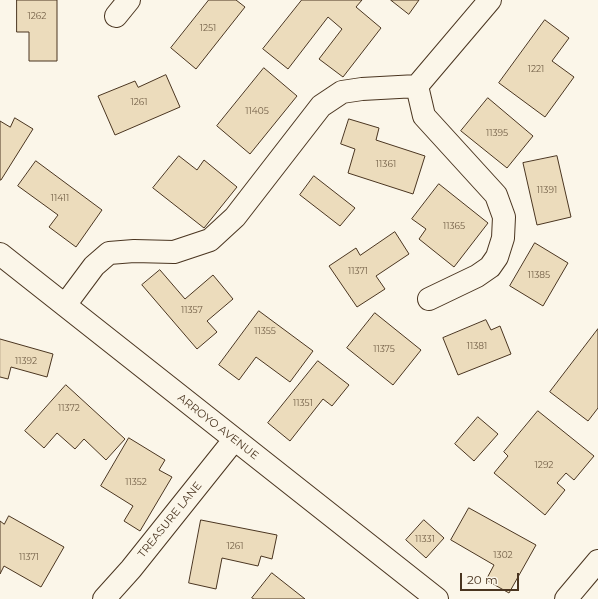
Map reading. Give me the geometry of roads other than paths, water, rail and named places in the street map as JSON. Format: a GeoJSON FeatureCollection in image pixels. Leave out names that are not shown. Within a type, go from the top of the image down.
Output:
{"type":"FeatureCollection","features":[{"type":"Feature","properties":{"kind":"street"},"geometry":{"type":"LineString","coordinates":[[65,305],[94,266],[109,253],[134,251],[174,252],[210,240],[235,216],[321,106],[342,92],[362,89],[417,86],[490,0]]}},
{"type":"Feature","properties":{"kind":"street"},"geometry":{"type":"LineString","coordinates":[[417,86],[424,116],[496,195],[504,217],[503,238],[497,257],[490,267],[477,276],[429,299]]}},
{"type":"Feature","properties":{"kind":"street","name":"ARROYO AVENUE"},"geometry":{"type":"LineString","coordinates":[[0,254],[437,599]]}},
{"type":"Feature","properties":{"kind":"street","name":"TREASURE LANE"},"geometry":{"type":"LineString","coordinates":[[104,599],[131,569],[234,440]]}},
{"type":"Feature","properties":{"kind":"street"},"geometry":{"type":"LineString","coordinates":[[566,599],[598,561]]}}]}
